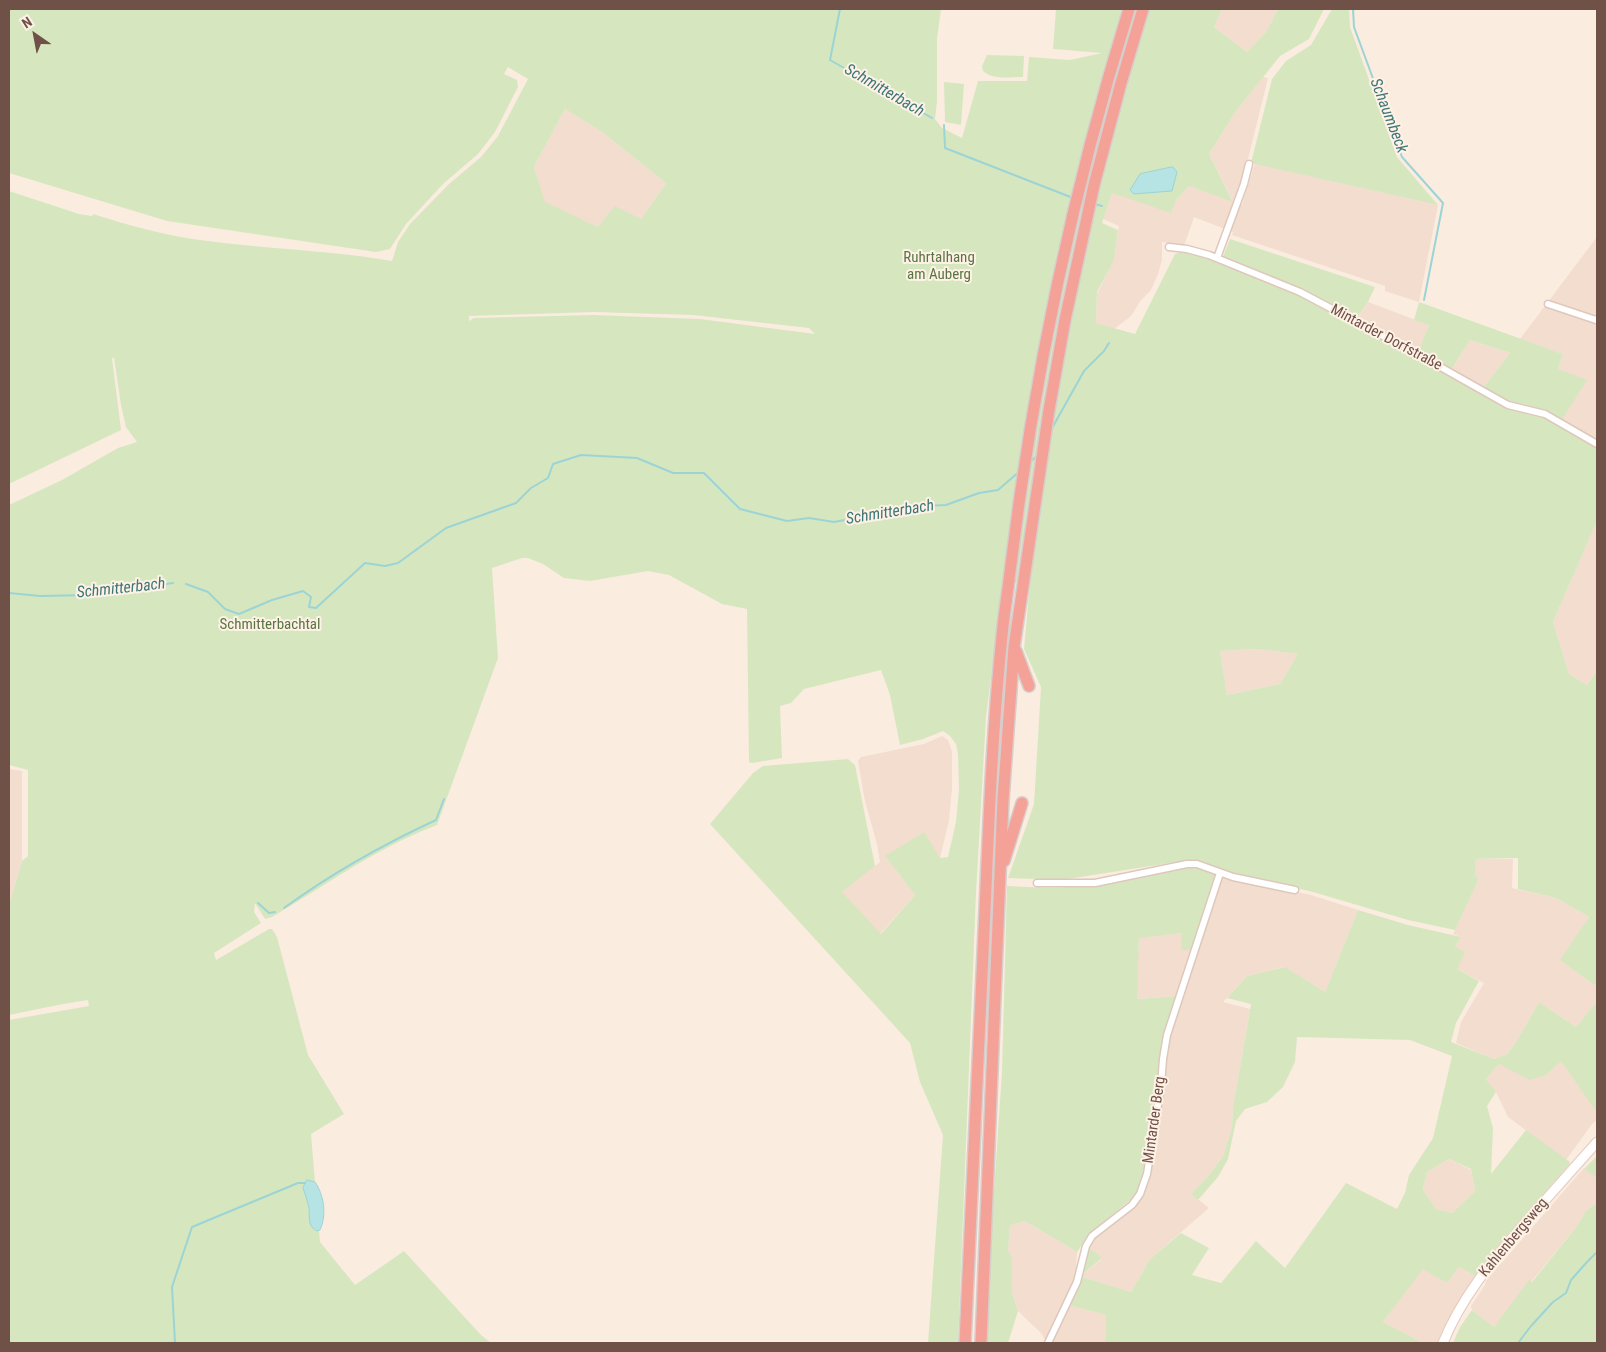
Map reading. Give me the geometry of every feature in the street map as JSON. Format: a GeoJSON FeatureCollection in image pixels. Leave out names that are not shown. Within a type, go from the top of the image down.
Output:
{"type":"FeatureCollection","features":[{"type":"Feature","properties":{"kind":"highway"},"geometry":{"type":"LineString","coordinates":[[965,1343],[987,829],[1003,622],[1030,431],[1056,289],[1094,130],[1129,9]]}},
{"type":"Feature","properties":{"kind":"highway"},"geometry":{"type":"LineString","coordinates":[[980,1343],[999,877],[1014,647],[1049,410],[1072,284],[1107,134],[1142,9]]}},
{"type":"Feature","properties":{"kind":"highway"},"geometry":{"type":"LineString","coordinates":[[1014,647],[1029,686]]}},
{"type":"Feature","properties":{"kind":"highway"},"geometry":{"type":"LineString","coordinates":[[999,877],[1022,803]]}},
{"type":"Feature","properties":{"kind":"street"},"geometry":{"type":"LineString","coordinates":[[1217,258],[1244,184],[1249,164]]}},
{"type":"Feature","properties":{"kind":"street","name":"Mintarder Dorfstraße"},"geometry":{"type":"LineString","coordinates":[[1169,247],[1217,258],[1300,292],[1421,356],[1508,405],[1545,414],[1597,444]]}},
{"type":"Feature","properties":{"kind":"street"},"geometry":{"type":"LineString","coordinates":[[1548,304],[1597,320]]}},
{"type":"Feature","properties":{"kind":"street"},"geometry":{"type":"LineString","coordinates":[[1038,883],[1095,884],[1187,864],[1196,864],[1220,873],[1295,890]]}},
{"type":"Feature","properties":{"kind":"street","name":"Mintarder Berg"},"geometry":{"type":"LineString","coordinates":[[1048,1343],[1078,1282],[1086,1246],[1092,1236],[1132,1205],[1140,1194],[1147,1174],[1167,1035],[1220,873]]}},
{"type":"Feature","properties":{"kind":"street","name":"Kahlenbergsweg"},"geometry":{"type":"LineString","coordinates":[[1443,1343],[1453,1320],[1467,1296],[1493,1260],[1597,1142]]}},
{"type":"Feature","properties":{"kind":"shaded area"},"geometry":{"type":"Polygon","coordinates":[[[1222,9],[1278,9],[1266,32],[1247,52],[1214,27],[1222,9]]]}},
{"type":"Feature","properties":{"kind":"shaded area"},"geometry":{"type":"Polygon","coordinates":[[[1263,77],[1268,78],[1244,175],[1233,202],[1242,205],[1255,163],[1438,205],[1419,302],[1385,291],[1385,286],[1232,235],[1233,232],[1194,217],[1184,246],[1162,242],[1162,260],[1158,274],[1151,290],[1141,300],[1131,316],[1114,329],[1096,323],[1097,294],[1114,259],[1119,226],[1103,219],[1112,193],[1176,200],[1189,186],[1233,201],[1209,154],[1236,111],[1263,77]]]}},
{"type":"Feature","properties":{"kind":"shaded area"},"geometry":{"type":"Polygon","coordinates":[[[565,109],[602,132],[666,183],[641,219],[598,227],[545,203],[534,167],[565,109]]]}},
{"type":"Feature","properties":{"kind":"shaded area"},"geometry":{"type":"Polygon","coordinates":[[[1597,237],[1597,442],[1561,421],[1558,369],[1563,354],[1520,339],[1597,237]]]}},
{"type":"Feature","properties":{"kind":"shaded area"},"geometry":{"type":"Polygon","coordinates":[[[1368,302],[1429,325],[1418,354],[1357,319],[1368,302]]]}},
{"type":"Feature","properties":{"kind":"shaded area"},"geometry":{"type":"Polygon","coordinates":[[[1470,340],[1510,353],[1483,388],[1452,369],[1470,340]]]}},
{"type":"Feature","properties":{"kind":"shaded area"},"geometry":{"type":"Polygon","coordinates":[[[1597,521],[1597,670],[1587,685],[1569,674],[1553,622],[1597,521]]]}},
{"type":"Feature","properties":{"kind":"shaded area"},"geometry":{"type":"Polygon","coordinates":[[[1259,649],[1298,654],[1280,684],[1227,695],[1220,651],[1259,649]]]}},
{"type":"Feature","properties":{"kind":"shaded area"},"geometry":{"type":"Polygon","coordinates":[[[942,736],[948,740],[952,752],[952,788],[949,820],[940,858],[886,857],[915,895],[880,934],[841,892],[880,862],[865,801],[858,761],[861,757],[924,744],[942,736]]]}},
{"type":"Feature","properties":{"kind":"shaded area"},"geometry":{"type":"Polygon","coordinates":[[[9,769],[22,771],[22,861],[9,905],[9,769]]]}},
{"type":"Feature","properties":{"kind":"shaded area"},"geometry":{"type":"Polygon","coordinates":[[[1475,859],[1513,859],[1512,888],[1556,898],[1589,917],[1561,960],[1597,987],[1597,1001],[1576,1027],[1539,1002],[1507,1054],[1494,1059],[1456,1043],[1461,1022],[1484,983],[1457,969],[1455,947],[1461,937],[1453,934],[1479,879],[1475,875],[1475,859]]]}},
{"type":"Feature","properties":{"kind":"shaded area"},"geometry":{"type":"Polygon","coordinates":[[[1222,875],[1311,895],[1358,910],[1325,992],[1284,967],[1247,976],[1223,1002],[1250,1009],[1233,1107],[1232,1128],[1223,1156],[1191,1194],[1209,1208],[1150,1259],[1131,1292],[1083,1277],[1083,1274],[1102,1259],[1087,1246],[1094,1237],[1143,1194],[1151,1175],[1164,1088],[1165,1058],[1177,996],[1136,999],[1139,937],[1183,933],[1222,875]]]}},
{"type":"Feature","properties":{"kind":"shaded area"},"geometry":{"type":"Polygon","coordinates":[[[1561,1060],[1597,1113],[1597,1120],[1592,1124],[1566,1160],[1508,1117],[1496,1092],[1486,1079],[1499,1064],[1546,1075],[1561,1060]]]}},
{"type":"Feature","properties":{"kind":"shaded area"},"geometry":{"type":"Polygon","coordinates":[[[1449,1159],[1471,1170],[1475,1191],[1452,1213],[1436,1209],[1423,1190],[1427,1172],[1449,1159]]]}},
{"type":"Feature","properties":{"kind":"shaded area"},"geometry":{"type":"Polygon","coordinates":[[[1584,1168],[1597,1178],[1597,1202],[1586,1211],[1577,1226],[1494,1327],[1472,1310],[1471,1306],[1486,1281],[1584,1168]]]}},
{"type":"Feature","properties":{"kind":"shaded area"},"geometry":{"type":"Polygon","coordinates":[[[1025,1221],[1077,1252],[1076,1265],[1079,1269],[1069,1305],[1106,1315],[1105,1343],[1047,1343],[1041,1333],[1018,1311],[1012,1292],[1008,1251],[1010,1225],[1025,1221]]]}},
{"type":"Feature","properties":{"kind":"shaded area"},"geometry":{"type":"Polygon","coordinates":[[[1459,1267],[1475,1276],[1455,1308],[1438,1343],[1423,1343],[1383,1322],[1423,1268],[1447,1283],[1459,1267]]]}},
{"type":"Feature","properties":{"kind":"green space"},"geometry":{"type":"Polygon","coordinates":[[[9,9],[941,9],[937,39],[937,102],[935,119],[942,128],[962,138],[978,81],[1027,81],[1029,57],[1070,60],[1102,53],[1053,49],[1056,9],[1222,9],[1214,27],[1247,52],[1266,32],[1278,9],[1324,9],[1309,39],[1280,56],[1236,111],[1209,154],[1233,202],[1189,186],[1176,200],[1171,213],[1112,193],[1102,223],[1118,230],[1114,260],[1097,292],[1096,323],[1135,334],[1175,254],[1180,252],[1192,253],[1221,262],[1230,239],[1375,287],[1368,302],[1353,324],[1416,357],[1429,325],[1414,320],[1419,302],[1563,354],[1558,369],[1587,380],[1561,421],[1597,445],[1597,521],[1553,622],[1569,674],[1587,685],[1597,670],[1597,987],[1560,960],[1589,917],[1556,898],[1518,889],[1518,858],[1475,859],[1475,875],[1479,879],[1455,930],[1408,920],[1313,892],[1219,870],[1194,950],[1181,950],[1182,933],[1139,938],[1137,999],[1177,996],[1161,1057],[1154,1112],[1146,1135],[1144,1174],[1140,1188],[1134,1197],[1089,1234],[1077,1252],[1025,1221],[1010,1225],[1008,1251],[1012,1257],[1012,1292],[1018,1311],[1008,1343],[987,1343],[991,1236],[1002,1072],[1007,886],[1050,888],[1096,886],[1190,866],[1190,860],[1061,880],[1008,878],[1034,804],[1041,687],[1024,649],[1030,583],[1003,582],[986,717],[976,893],[958,1343],[928,1343],[943,1135],[920,1082],[910,1043],[710,824],[753,773],[763,766],[848,759],[855,765],[875,866],[842,892],[881,934],[915,895],[885,856],[924,832],[940,858],[948,857],[956,822],[959,789],[956,744],[943,731],[900,745],[890,695],[881,670],[804,689],[791,703],[780,706],[782,758],[749,762],[747,609],[722,604],[669,575],[648,571],[590,581],[564,578],[543,564],[528,558],[522,558],[492,568],[498,658],[437,825],[393,844],[272,917],[265,919],[255,903],[254,912],[261,923],[214,953],[216,960],[272,929],[277,937],[308,1055],[344,1114],[311,1134],[320,1242],[355,1285],[404,1251],[481,1335],[491,1343],[9,1343],[9,1020],[89,1006],[88,1000],[9,1015],[9,905],[22,861],[28,856],[28,770],[9,765],[9,505],[62,480],[118,448],[137,442],[126,427],[114,358],[112,358],[121,430],[9,484],[9,191],[79,214],[92,216],[93,214],[186,238],[344,254],[392,261],[398,242],[410,224],[449,184],[481,157],[498,136],[528,79],[508,67],[504,74],[517,80],[518,87],[495,132],[478,154],[443,184],[406,224],[390,249],[376,252],[167,221],[9,173],[9,9]],[[565,109],[534,167],[545,202],[598,227],[615,206],[641,219],[666,183],[602,132],[565,109]],[[593,312],[469,316],[469,321],[474,318],[594,315],[700,319],[815,334],[809,328],[693,315],[593,312]],[[1470,340],[1448,375],[1480,392],[1510,353],[1470,340]],[[1259,649],[1220,651],[1227,695],[1280,684],[1298,654],[1259,649]]]}},
{"type":"Feature","properties":{"kind":"green space"},"geometry":{"type":"Polygon","coordinates":[[[1332,9],[1349,9],[1350,27],[1397,157],[1438,205],[1251,163],[1272,79],[1286,61],[1311,45],[1332,9]]]}},
{"type":"Feature","properties":{"kind":"green space"},"geometry":{"type":"Polygon","coordinates":[[[987,55],[1024,56],[1023,77],[1002,77],[987,74],[983,71],[982,66],[987,55]]]}},
{"type":"Feature","properties":{"kind":"green space"},"geometry":{"type":"Polygon","coordinates":[[[944,82],[964,84],[961,125],[945,122],[944,82]]]}},
{"type":"Feature","properties":{"kind":"green space"},"geometry":{"type":"Polygon","coordinates":[[[1358,910],[1408,925],[1461,937],[1455,947],[1465,952],[1457,969],[1479,981],[1456,1023],[1451,1042],[1494,1059],[1507,1054],[1539,1002],[1576,1027],[1597,1001],[1597,1113],[1561,1061],[1546,1075],[1530,1080],[1499,1064],[1486,1079],[1496,1092],[1487,1106],[1493,1128],[1491,1174],[1526,1130],[1570,1162],[1569,1165],[1504,1239],[1475,1276],[1459,1267],[1447,1283],[1423,1269],[1383,1322],[1423,1343],[1105,1343],[1106,1315],[1069,1305],[1083,1277],[1131,1292],[1150,1259],[1181,1233],[1209,1248],[1192,1275],[1221,1283],[1256,1241],[1285,1268],[1346,1183],[1397,1209],[1405,1193],[1409,1175],[1433,1138],[1452,1056],[1410,1040],[1297,1037],[1295,1062],[1283,1087],[1267,1102],[1245,1109],[1236,1121],[1228,1159],[1218,1177],[1198,1200],[1191,1194],[1223,1156],[1232,1128],[1233,1107],[1251,1004],[1227,998],[1247,976],[1285,967],[1325,992],[1358,910]],[[1449,1159],[1427,1172],[1423,1190],[1436,1209],[1452,1213],[1475,1191],[1471,1169],[1449,1159]]]}},
{"type":"Feature","properties":{"kind":"green space"},"geometry":{"type":"Polygon","coordinates":[[[1597,1156],[1597,1178],[1584,1169],[1597,1156]]]}},
{"type":"Feature","properties":{"kind":"green space"},"geometry":{"type":"Polygon","coordinates":[[[1597,1202],[1597,1343],[1453,1343],[1460,1327],[1472,1310],[1494,1327],[1529,1280],[1532,1282],[1577,1226],[1586,1211],[1597,1202]]]}},
{"type":"Feature","properties":{"kind":"green space"},"geometry":{"type":"Polygon","coordinates":[[[1087,1246],[1102,1258],[1083,1274],[1087,1246]]]}},
{"type":"Feature","properties":{"kind":"water"},"geometry":{"type":"Polygon","coordinates":[[[1173,167],[1177,172],[1172,191],[1134,194],[1130,190],[1140,174],[1173,167]]]}},
{"type":"Feature","properties":{"kind":"water"},"geometry":{"type":"Polygon","coordinates":[[[307,1180],[315,1182],[324,1205],[322,1224],[320,1230],[317,1231],[310,1224],[309,1206],[303,1188],[307,1180]]]}},
{"type":"Feature","properties":{"kind":"waterway","name":"Schmitterbach"},"geometry":{"type":"LineString","coordinates":[[840,9],[830,60],[932,118]]}},
{"type":"Feature","properties":{"kind":"waterway","name":"Schaumbeck"},"geometry":{"type":"LineString","coordinates":[[1353,9],[1354,27],[1402,157],[1443,203],[1424,300]]}},
{"type":"Feature","properties":{"kind":"waterway","name":"Schmitterbach"},"geometry":{"type":"LineString","coordinates":[[944,125],[945,148],[1073,198]]}},
{"type":"Feature","properties":{"kind":"waterway","name":"Schmitterbach"},"geometry":{"type":"LineString","coordinates":[[1094,204],[1102,206]]}},
{"type":"Feature","properties":{"kind":"waterway","name":"Schmitterbach"},"geometry":{"type":"LineString","coordinates":[[1051,430],[1084,371],[1104,351],[1109,343]]}},
{"type":"Feature","properties":{"kind":"waterway","name":"Schmitterbach"},"geometry":{"type":"LineString","coordinates":[[186,584],[208,592],[225,609],[239,614],[272,600],[303,591],[311,597],[309,607],[316,608],[365,563],[385,566],[398,563],[446,528],[516,503],[531,488],[548,478],[553,464],[581,455],[637,458],[673,473],[704,473],[740,509],[787,521],[809,518],[834,522],[861,517],[896,515],[922,506],[946,505],[979,493],[998,490],[1020,471]]}},
{"type":"Feature","properties":{"kind":"waterway","name":"Schmitterbach"},"geometry":{"type":"LineString","coordinates":[[1029,463],[1037,456]]}},
{"type":"Feature","properties":{"kind":"waterway","name":"Schmitterbach"},"geometry":{"type":"LineString","coordinates":[[9,593],[40,596],[89,595],[173,583]]}},
{"type":"Feature","properties":{"kind":"waterway"},"geometry":{"type":"LineString","coordinates":[[284,908],[320,883],[357,861],[436,820],[444,799]]}},
{"type":"Feature","properties":{"kind":"waterway"},"geometry":{"type":"LineString","coordinates":[[258,903],[269,913],[275,912]]}},
{"type":"Feature","properties":{"kind":"waterway"},"geometry":{"type":"LineString","coordinates":[[175,1343],[172,1287],[192,1227],[298,1183],[305,1183]]}},
{"type":"Feature","properties":{"kind":"waterway"},"geometry":{"type":"LineString","coordinates":[[1518,1343],[1553,1302],[1566,1293],[1571,1280],[1597,1252]]}},
{"type":"Feature","properties":{"kind":"park label","name":"Ruhrtalhang am Auberg"},"geometry":{"type":"Point","coordinates":[939,266]}},
{"type":"Feature","properties":{"kind":"park label","name":"Schmitterbachtal"},"geometry":{"type":"Point","coordinates":[270,625]}}]}
